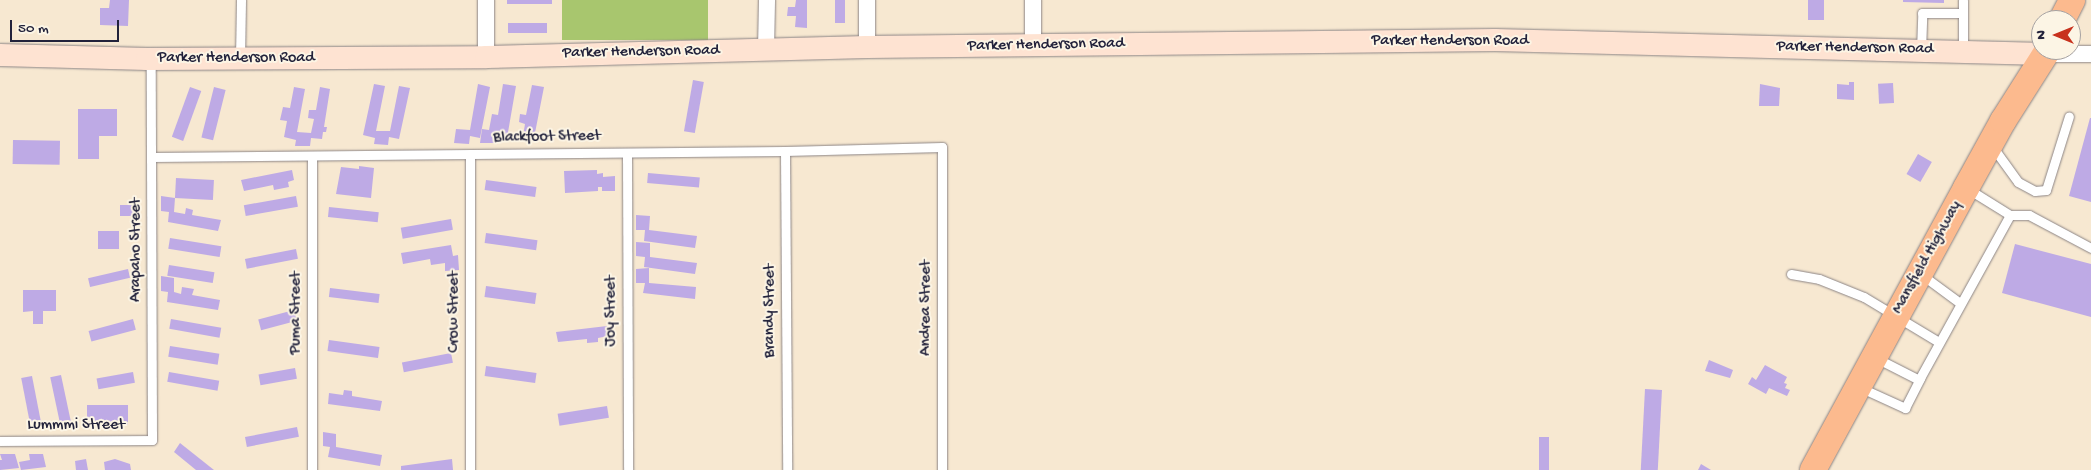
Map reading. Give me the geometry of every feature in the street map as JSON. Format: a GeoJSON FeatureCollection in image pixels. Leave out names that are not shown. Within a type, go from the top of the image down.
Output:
{"type":"FeatureCollection","features":[{"type":"Feature","properties":{"kind":"main road","name":"Mansfield Highway"},"geometry":{"type":"LineString","coordinates":[[1813,470],[1966,188],[2041,60]]}},
{"type":"Feature","properties":{"kind":"street"},"geometry":{"type":"LineString","coordinates":[[486,0],[486,56]]}},
{"type":"Feature","properties":{"kind":"street"},"geometry":{"type":"LineString","coordinates":[[766,49],[767,0]]}},
{"type":"Feature","properties":{"kind":"street"},"geometry":{"type":"LineString","coordinates":[[867,0],[867,47]]}},
{"type":"Feature","properties":{"kind":"street"},"geometry":{"type":"LineString","coordinates":[[1033,0],[1033,46]]}},
{"type":"Feature","properties":{"kind":"street","name":"Parker Henderson Road"},"geometry":{"type":"LineString","coordinates":[[0,55],[240,59],[486,56],[867,47],[1495,40],[2031,52]]}},
{"type":"Feature","properties":{"kind":"lane"},"geometry":{"type":"LineString","coordinates":[[240,59],[241,0]]}},
{"type":"Feature","properties":{"kind":"lane"},"geometry":{"type":"LineString","coordinates":[[1963,0],[1964,52]]}},
{"type":"Feature","properties":{"kind":"lane"},"geometry":{"type":"LineString","coordinates":[[1922,51],[1922,13],[1963,14]]}},
{"type":"Feature","properties":{"kind":"lane","name":"Arapaho Street"},"geometry":{"type":"LineString","coordinates":[[151,59],[152,440]]}},
{"type":"Feature","properties":{"kind":"lane"},"geometry":{"type":"LineString","coordinates":[[1991,144],[2018,182],[2035,191],[2046,190],[2069,116]]}},
{"type":"Feature","properties":{"kind":"lane","name":"Blackfoot Street"},"geometry":{"type":"LineString","coordinates":[[152,157],[785,151],[942,147]]}},
{"type":"Feature","properties":{"kind":"lane","name":"Andrea Street"},"geometry":{"type":"LineString","coordinates":[[942,147],[942,470]]}},
{"type":"Feature","properties":{"kind":"lane","name":"Brandy Street"},"geometry":{"type":"LineString","coordinates":[[785,151],[787,470]]}},
{"type":"Feature","properties":{"kind":"lane","name":"Joy Street"},"geometry":{"type":"LineString","coordinates":[[627,152],[628,470]]}},
{"type":"Feature","properties":{"kind":"lane","name":"Crow Street"},"geometry":{"type":"LineString","coordinates":[[470,154],[470,470]]}},
{"type":"Feature","properties":{"kind":"lane","name":"Puma Street"},"geometry":{"type":"LineString","coordinates":[[312,156],[312,470]]}},
{"type":"Feature","properties":{"kind":"lane"},"geometry":{"type":"LineString","coordinates":[[1966,188],[2010,215],[2029,215],[2091,248]]}},
{"type":"Feature","properties":{"kind":"lane"},"geometry":{"type":"LineString","coordinates":[[1858,387],[1906,408],[1960,303],[2010,215]]}},
{"type":"Feature","properties":{"kind":"lane"},"geometry":{"type":"LineString","coordinates":[[1791,274],[1819,279],[1843,287],[1897,314],[1939,342]]}},
{"type":"Feature","properties":{"kind":"lane"},"geometry":{"type":"LineString","coordinates":[[1919,274],[1960,303]]}},
{"type":"Feature","properties":{"kind":"lane"},"geometry":{"type":"LineString","coordinates":[[1874,357],[1919,380]]}},
{"type":"Feature","properties":{"kind":"lane","name":"Lummmi Street"},"geometry":{"type":"LineString","coordinates":[[0,441],[152,440]]}},
{"type":"Feature","properties":{"kind":"green space"},"geometry":{"type":"Polygon","coordinates":[[[562,0],[708,0],[708,40],[562,40],[562,0]]]}},
{"type":"Feature","properties":{"kind":"building"},"geometry":{"type":"Polygon","coordinates":[[[110,0],[129,0],[128,26],[100,25],[100,8],[109,8],[110,0]]]}},
{"type":"Feature","properties":{"kind":"building"},"geometry":{"type":"Polygon","coordinates":[[[507,0],[552,0],[552,4],[507,4],[507,0]]]}},
{"type":"Feature","properties":{"kind":"building"},"geometry":{"type":"Polygon","coordinates":[[[796,0],[807,0],[807,28],[795,27],[796,16],[787,16],[788,7],[795,7],[796,0]]]}},
{"type":"Feature","properties":{"kind":"building"},"geometry":{"type":"Polygon","coordinates":[[[835,0],[845,0],[845,23],[835,23],[835,0]]]}},
{"type":"Feature","properties":{"kind":"building"},"geometry":{"type":"Polygon","coordinates":[[[1808,0],[1824,0],[1824,20],[1808,20],[1808,0]]]}},
{"type":"Feature","properties":{"kind":"building"},"geometry":{"type":"Polygon","coordinates":[[[1903,0],[1944,0],[1944,3],[1903,2],[1903,0]]]}},
{"type":"Feature","properties":{"kind":"building"},"geometry":{"type":"Polygon","coordinates":[[[508,23],[547,23],[547,33],[508,33],[508,23]]]}},
{"type":"Feature","properties":{"kind":"building"},"geometry":{"type":"Polygon","coordinates":[[[693,80],[704,82],[695,133],[684,131],[693,80]]]}},
{"type":"Feature","properties":{"kind":"building"},"geometry":{"type":"Polygon","coordinates":[[[1849,82],[1854,82],[1854,100],[1837,99],[1837,84],[1849,85],[1849,82]]]}},
{"type":"Feature","properties":{"kind":"building"},"geometry":{"type":"Polygon","coordinates":[[[1893,83],[1894,103],[1879,104],[1878,84],[1893,83]]]}},
{"type":"Feature","properties":{"kind":"building"},"geometry":{"type":"Polygon","coordinates":[[[374,84],[385,86],[376,131],[390,131],[399,86],[410,88],[399,139],[389,137],[388,145],[374,144],[375,138],[363,135],[374,84]]]}},
{"type":"Feature","properties":{"kind":"building"},"geometry":{"type":"Polygon","coordinates":[[[478,84],[490,87],[480,138],[470,136],[469,144],[454,143],[456,129],[470,130],[478,84]]]}},
{"type":"Feature","properties":{"kind":"building"},"geometry":{"type":"Polygon","coordinates":[[[503,84],[516,86],[507,138],[495,135],[494,143],[480,143],[482,129],[489,130],[492,114],[498,115],[503,84]]]}},
{"type":"Feature","properties":{"kind":"building"},"geometry":{"type":"Polygon","coordinates":[[[1760,84],[1780,88],[1779,106],[1759,106],[1760,84]]]}},
{"type":"Feature","properties":{"kind":"building"},"geometry":{"type":"Polygon","coordinates":[[[532,85],[544,87],[534,138],[523,136],[525,124],[519,122],[520,114],[526,115],[532,85]]]}},
{"type":"Feature","properties":{"kind":"building"},"geometry":{"type":"Polygon","coordinates":[[[190,87],[201,91],[183,141],[172,137],[190,87]]]}},
{"type":"Feature","properties":{"kind":"building"},"geometry":{"type":"Polygon","coordinates":[[[214,87],[226,90],[213,140],[201,137],[214,87]]]}},
{"type":"Feature","properties":{"kind":"building"},"geometry":{"type":"Polygon","coordinates":[[[294,87],[305,89],[297,132],[311,133],[314,119],[308,118],[309,110],[316,110],[320,87],[330,89],[324,127],[327,127],[326,132],[323,132],[322,139],[311,138],[310,146],[295,146],[296,140],[284,137],[287,121],[280,120],[283,107],[290,108],[294,87]]]}},
{"type":"Feature","properties":{"kind":"building"},"geometry":{"type":"Polygon","coordinates":[[[78,109],[117,109],[117,136],[99,136],[99,159],[78,159],[78,109]]]}},
{"type":"Feature","properties":{"kind":"building"},"geometry":{"type":"Polygon","coordinates":[[[2091,118],[2091,202],[2069,196],[2091,118]]]}},
{"type":"Feature","properties":{"kind":"building"},"geometry":{"type":"Polygon","coordinates":[[[13,140],[60,141],[60,165],[13,164],[13,140]]]}},
{"type":"Feature","properties":{"kind":"building"},"geometry":{"type":"Polygon","coordinates":[[[1918,154],[1932,162],[1920,182],[1906,174],[1918,154]]]}},
{"type":"Feature","properties":{"kind":"building"},"geometry":{"type":"Polygon","coordinates":[[[359,166],[374,168],[371,198],[336,194],[341,167],[359,169],[359,166]]]}},
{"type":"Feature","properties":{"kind":"building"},"geometry":{"type":"Polygon","coordinates":[[[292,170],[294,180],[288,182],[289,187],[274,190],[273,185],[244,191],[241,180],[292,170]]]}},
{"type":"Feature","properties":{"kind":"building"},"geometry":{"type":"Polygon","coordinates":[[[597,170],[597,174],[603,173],[603,177],[615,176],[615,191],[602,191],[602,187],[598,187],[598,191],[565,193],[564,171],[597,170]]]}},
{"type":"Feature","properties":{"kind":"building"},"geometry":{"type":"Polygon","coordinates":[[[648,173],[700,178],[699,187],[647,183],[648,173]]]}},
{"type":"Feature","properties":{"kind":"building"},"geometry":{"type":"Polygon","coordinates":[[[176,178],[214,180],[213,200],[175,198],[176,178]]]}},
{"type":"Feature","properties":{"kind":"building"},"geometry":{"type":"Polygon","coordinates":[[[486,180],[537,187],[535,197],[485,190],[486,180]]]}},
{"type":"Feature","properties":{"kind":"building"},"geometry":{"type":"Polygon","coordinates":[[[161,196],[175,198],[174,212],[185,214],[186,208],[193,210],[192,215],[221,220],[218,231],[168,222],[169,212],[161,211],[161,196]]]}},
{"type":"Feature","properties":{"kind":"building"},"geometry":{"type":"Polygon","coordinates":[[[296,196],[298,207],[246,216],[244,205],[296,196]]]}},
{"type":"Feature","properties":{"kind":"building"},"geometry":{"type":"Polygon","coordinates":[[[120,205],[140,205],[140,216],[120,216],[120,205]]]}},
{"type":"Feature","properties":{"kind":"building"},"geometry":{"type":"Polygon","coordinates":[[[329,207],[379,212],[378,222],[328,217],[329,207]]]}},
{"type":"Feature","properties":{"kind":"building"},"geometry":{"type":"Polygon","coordinates":[[[636,215],[650,216],[649,230],[697,236],[695,248],[644,241],[645,230],[636,230],[636,215]]]}},
{"type":"Feature","properties":{"kind":"building"},"geometry":{"type":"Polygon","coordinates":[[[451,219],[453,230],[403,239],[401,228],[451,219]]]}},
{"type":"Feature","properties":{"kind":"building"},"geometry":{"type":"Polygon","coordinates":[[[98,231],[119,231],[119,249],[98,249],[98,231]]]}},
{"type":"Feature","properties":{"kind":"building"},"geometry":{"type":"Polygon","coordinates":[[[486,233],[537,240],[536,250],[485,243],[486,233]]]}},
{"type":"Feature","properties":{"kind":"building"},"geometry":{"type":"Polygon","coordinates":[[[170,238],[221,246],[220,257],[168,249],[170,238]]]}},
{"type":"Feature","properties":{"kind":"building"},"geometry":{"type":"Polygon","coordinates":[[[636,242],[650,243],[650,257],[697,263],[695,274],[644,267],[645,257],[636,256],[636,242]]]}},
{"type":"Feature","properties":{"kind":"building"},"geometry":{"type":"Polygon","coordinates":[[[2015,244],[2091,264],[2091,317],[2002,293],[2015,244]]]}},
{"type":"Feature","properties":{"kind":"building"},"geometry":{"type":"Polygon","coordinates":[[[451,245],[453,256],[458,255],[459,270],[445,271],[445,263],[431,265],[430,259],[403,264],[401,253],[451,245]]]}},
{"type":"Feature","properties":{"kind":"building"},"geometry":{"type":"Polygon","coordinates":[[[296,249],[298,259],[247,269],[245,259],[296,249]]]}},
{"type":"Feature","properties":{"kind":"building"},"geometry":{"type":"Polygon","coordinates":[[[169,265],[214,272],[213,283],[167,276],[169,265]]]}},
{"type":"Feature","properties":{"kind":"building"},"geometry":{"type":"Polygon","coordinates":[[[649,268],[649,283],[696,287],[695,299],[643,293],[645,283],[636,283],[636,269],[649,268]]]}},
{"type":"Feature","properties":{"kind":"building"},"geometry":{"type":"Polygon","coordinates":[[[128,269],[130,278],[90,287],[88,278],[128,269]]]}},
{"type":"Feature","properties":{"kind":"building"},"geometry":{"type":"Polygon","coordinates":[[[161,276],[174,278],[174,292],[181,294],[182,287],[194,289],[192,295],[220,300],[218,310],[167,302],[168,292],[161,291],[161,276]]]}},
{"type":"Feature","properties":{"kind":"building"},"geometry":{"type":"Polygon","coordinates":[[[486,286],[537,293],[535,304],[484,297],[486,286]]]}},
{"type":"Feature","properties":{"kind":"building"},"geometry":{"type":"Polygon","coordinates":[[[330,288],[380,294],[379,303],[329,297],[330,288]]]}},
{"type":"Feature","properties":{"kind":"building"},"geometry":{"type":"Polygon","coordinates":[[[23,290],[56,290],[56,311],[43,311],[43,324],[33,324],[33,311],[23,312],[23,290]]]}},
{"type":"Feature","properties":{"kind":"building"},"geometry":{"type":"Polygon","coordinates":[[[294,310],[297,321],[261,330],[258,320],[294,310]]]}},
{"type":"Feature","properties":{"kind":"building"},"geometry":{"type":"Polygon","coordinates":[[[133,319],[136,330],[91,342],[89,331],[133,319]]]}},
{"type":"Feature","properties":{"kind":"building"},"geometry":{"type":"Polygon","coordinates":[[[171,319],[221,328],[219,338],[169,329],[171,319]]]}},
{"type":"Feature","properties":{"kind":"building"},"geometry":{"type":"Polygon","coordinates":[[[607,326],[608,336],[598,338],[598,342],[587,343],[587,339],[558,342],[556,332],[607,326]]]}},
{"type":"Feature","properties":{"kind":"building"},"geometry":{"type":"Polygon","coordinates":[[[329,340],[380,347],[378,358],[327,351],[329,340]]]}},
{"type":"Feature","properties":{"kind":"building"},"geometry":{"type":"Polygon","coordinates":[[[170,346],[219,354],[218,365],[168,357],[170,346]]]}},
{"type":"Feature","properties":{"kind":"building"},"geometry":{"type":"Polygon","coordinates":[[[451,353],[453,363],[404,372],[402,363],[451,353]]]}},
{"type":"Feature","properties":{"kind":"building"},"geometry":{"type":"Polygon","coordinates":[[[1709,360],[1733,370],[1730,378],[1705,371],[1709,360]]]}},
{"type":"Feature","properties":{"kind":"building"},"geometry":{"type":"Polygon","coordinates":[[[1765,365],[1787,377],[1784,383],[1787,384],[1785,388],[1790,390],[1787,396],[1769,388],[1766,394],[1748,384],[1752,377],[1756,380],[1765,365]]]}},
{"type":"Feature","properties":{"kind":"building"},"geometry":{"type":"Polygon","coordinates":[[[486,366],[537,373],[535,383],[485,376],[486,366]]]}},
{"type":"Feature","properties":{"kind":"building"},"geometry":{"type":"Polygon","coordinates":[[[295,368],[297,379],[260,385],[259,374],[295,368]]]}},
{"type":"Feature","properties":{"kind":"building"},"geometry":{"type":"Polygon","coordinates":[[[133,372],[135,383],[98,389],[97,378],[133,372]]]}},
{"type":"Feature","properties":{"kind":"building"},"geometry":{"type":"Polygon","coordinates":[[[169,372],[219,381],[217,391],[167,382],[169,372]]]}},
{"type":"Feature","properties":{"kind":"building"},"geometry":{"type":"Polygon","coordinates":[[[61,375],[72,425],[61,427],[50,377],[61,375]]]}},
{"type":"Feature","properties":{"kind":"building"},"geometry":{"type":"Polygon","coordinates":[[[32,376],[42,426],[31,428],[21,378],[32,376]]]}},
{"type":"Feature","properties":{"kind":"building"},"geometry":{"type":"Polygon","coordinates":[[[1645,389],[1662,390],[1658,470],[1641,470],[1645,389]]]}},
{"type":"Feature","properties":{"kind":"building"},"geometry":{"type":"Polygon","coordinates":[[[344,390],[352,391],[352,396],[382,401],[380,411],[328,404],[329,393],[343,395],[344,390]]]}},
{"type":"Feature","properties":{"kind":"building"},"geometry":{"type":"Polygon","coordinates":[[[87,405],[128,405],[128,425],[87,425],[87,405]]]}},
{"type":"Feature","properties":{"kind":"building"},"geometry":{"type":"Polygon","coordinates":[[[607,406],[609,418],[559,426],[558,414],[607,406]]]}},
{"type":"Feature","properties":{"kind":"building"},"geometry":{"type":"Polygon","coordinates":[[[297,427],[299,437],[247,447],[245,437],[297,427]]]}},
{"type":"Feature","properties":{"kind":"building"},"geometry":{"type":"Polygon","coordinates":[[[323,432],[336,434],[336,447],[382,455],[380,466],[328,457],[330,447],[323,446],[323,432]]]}},
{"type":"Feature","properties":{"kind":"building"},"geometry":{"type":"Polygon","coordinates":[[[1539,437],[1549,437],[1549,470],[1539,470],[1539,437]]]}},
{"type":"Feature","properties":{"kind":"building"},"geometry":{"type":"Polygon","coordinates":[[[180,443],[214,470],[196,470],[174,452],[180,443]]]}},
{"type":"Feature","properties":{"kind":"building"},"geometry":{"type":"Polygon","coordinates":[[[0,454],[15,454],[19,468],[0,470],[0,460],[2,460],[0,454]]]}},
{"type":"Feature","properties":{"kind":"building"},"geometry":{"type":"Polygon","coordinates":[[[29,454],[43,454],[46,467],[21,470],[19,462],[30,460],[29,454]]]}},
{"type":"Feature","properties":{"kind":"building"},"geometry":{"type":"Polygon","coordinates":[[[86,459],[88,470],[76,470],[75,461],[86,459]]]}},
{"type":"Feature","properties":{"kind":"building"},"geometry":{"type":"Polygon","coordinates":[[[115,459],[130,464],[131,470],[105,470],[104,462],[115,459]]]}},
{"type":"Feature","properties":{"kind":"building"},"geometry":{"type":"Polygon","coordinates":[[[452,459],[453,470],[401,470],[401,466],[452,459]]]}},
{"type":"Feature","properties":{"kind":"building"},"geometry":{"type":"Polygon","coordinates":[[[1701,464],[1711,470],[1698,470],[1701,464]]]}}]}
